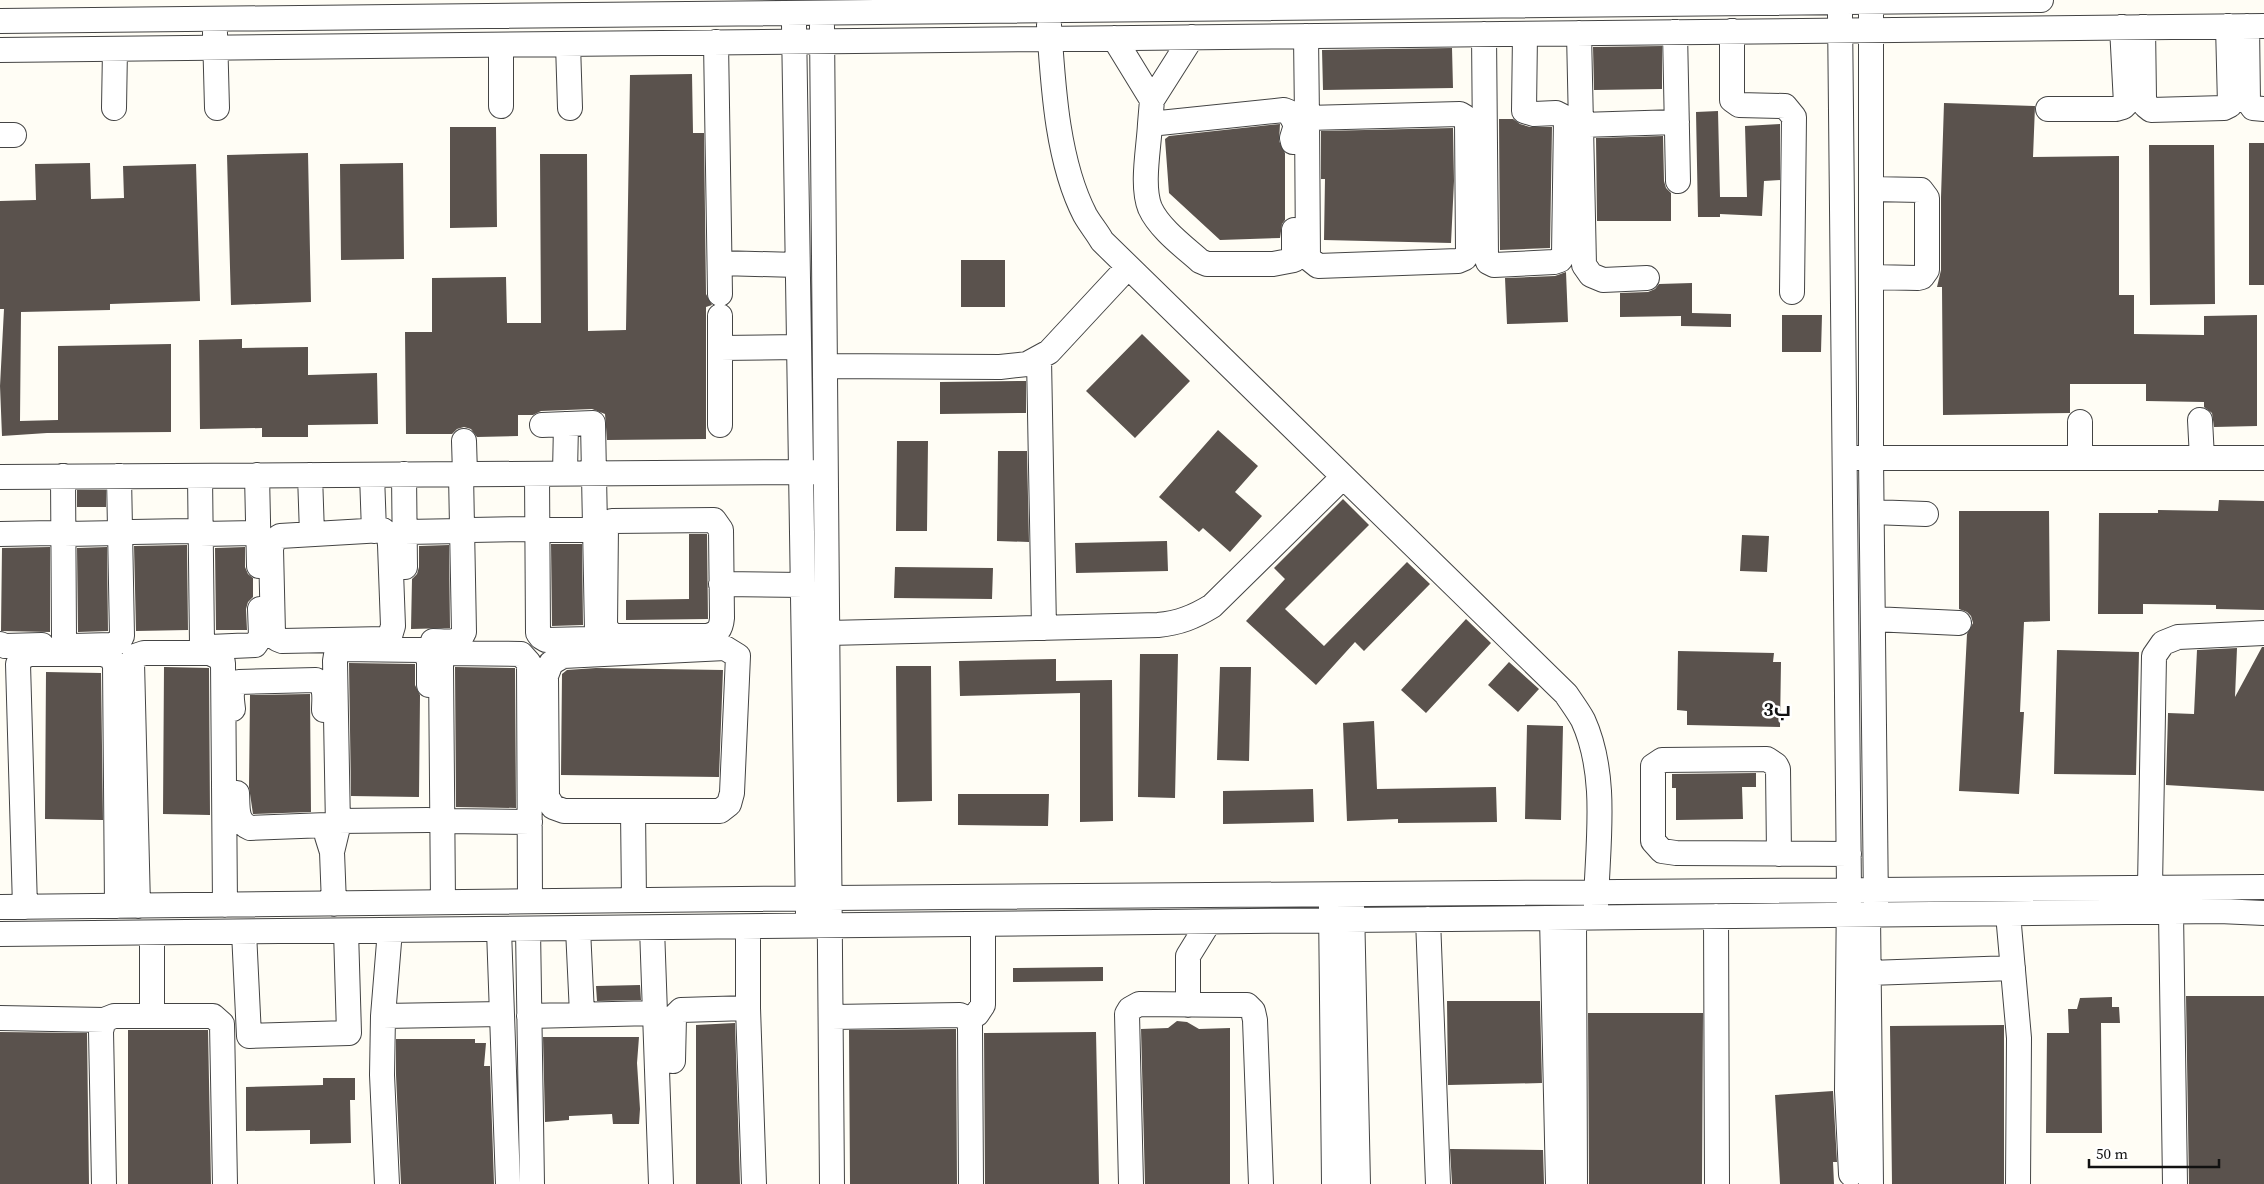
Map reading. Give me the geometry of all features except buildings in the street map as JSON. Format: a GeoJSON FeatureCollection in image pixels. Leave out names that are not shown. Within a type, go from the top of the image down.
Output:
{"type":"FeatureCollection","features":[{"type":"Feature","properties":{"kind":"street"},"geometry":{"type":"LineString","coordinates":[[0,21],[170,10],[215,19],[339,9],[757,7],[794,13],[822,13],[928,6],[1048,10],[1335,4],[2041,0]]}},
{"type":"Feature","properties":{"kind":"street"},"geometry":{"type":"LineString","coordinates":[[1840,2],[1849,890],[1864,915],[1869,973],[1861,1179]]}},
{"type":"Feature","properties":{"kind":"street"},"geometry":{"type":"LineString","coordinates":[[1861,1179],[1847,1091],[1864,915],[1876,890],[1871,458],[1871,2]]}},
{"type":"Feature","properties":{"kind":"street"},"geometry":{"type":"LineString","coordinates":[[1048,10],[1054,92],[1072,184],[1086,216],[1102,241],[1561,689],[1582,719],[1592,748],[1599,793],[1596,892],[1574,918],[1558,1184]]}},
{"type":"Feature","properties":{"kind":"street"},"geometry":{"type":"LineString","coordinates":[[794,13],[803,585],[819,898]]}},
{"type":"Feature","properties":{"kind":"street"},"geometry":{"type":"LineString","coordinates":[[822,13],[828,633],[819,927],[832,1017],[832,1184]]}},
{"type":"Feature","properties":{"kind":"street"},"geometry":{"type":"LineString","coordinates":[[215,19],[217,108]]}},
{"type":"Feature","properties":{"kind":"street"},"geometry":{"type":"LineString","coordinates":[[2133,27],[2144,98],[2146,106],[2151,110],[2224,108],[2230,105],[2246,26]]}},
{"type":"Feature","properties":{"kind":"street"},"geometry":{"type":"LineString","coordinates":[[0,50],[2246,26]]}},
{"type":"Feature","properties":{"kind":"street"},"geometry":{"type":"LineString","coordinates":[[2246,26],[2248,101],[2253,108],[2264,109]]}},
{"type":"Feature","properties":{"kind":"street"},"geometry":{"type":"LineString","coordinates":[[2048,109],[2116,110],[2123,107],[2126,104],[2133,27]]}},
{"type":"Feature","properties":{"kind":"street"},"geometry":{"type":"LineString","coordinates":[[1732,31],[1732,100],[1739,105],[1785,106],[1794,117],[1792,292]]}},
{"type":"Feature","properties":{"kind":"street"},"geometry":{"type":"LineString","coordinates":[[1675,32],[1678,181]]}},
{"type":"Feature","properties":{"kind":"street"},"geometry":{"type":"LineString","coordinates":[[1579,33],[1584,265],[1591,275],[1603,280],[1647,278]]}},
{"type":"Feature","properties":{"kind":"street"},"geometry":{"type":"LineString","coordinates":[[1484,34],[1486,256],[1488,262],[1494,265],[1554,262],[1560,260],[1564,254],[1566,118],[1556,113],[1534,114],[1524,111],[1525,34]]}},
{"type":"Feature","properties":{"kind":"street"},"geometry":{"type":"LineString","coordinates":[[1306,36],[1308,258],[1318,266],[1458,261],[1464,258],[1468,252],[1467,123],[1465,117],[1460,114],[1307,118]]}},
{"type":"Feature","properties":{"kind":"street"},"geometry":{"type":"LineString","coordinates":[[1150,124],[1284,110],[1289,112],[1296,125],[1292,138],[1296,148],[1294,260],[1280,261],[1273,264],[1207,264],[1193,255],[1159,222],[1147,199],[1150,124],[1152,100],[1192,37]]}},
{"type":"Feature","properties":{"kind":"street"},"geometry":{"type":"LineString","coordinates":[[1114,38],[1152,100]]}},
{"type":"Feature","properties":{"kind":"street"},"geometry":{"type":"LineString","coordinates":[[716,42],[720,263],[720,425]]}},
{"type":"Feature","properties":{"kind":"street"},"geometry":{"type":"LineString","coordinates":[[568,44],[570,108]]}},
{"type":"Feature","properties":{"kind":"street"},"geometry":{"type":"LineString","coordinates":[[500,45],[501,106]]}},
{"type":"Feature","properties":{"kind":"street"},"geometry":{"type":"LineString","coordinates":[[114,108],[115,49]]}},
{"type":"Feature","properties":{"kind":"street"},"geometry":{"type":"LineString","coordinates":[[1581,125],[1677,122]]}},
{"type":"Feature","properties":{"kind":"street"},"geometry":{"type":"LineString","coordinates":[[1871,189],[1921,190],[1927,198],[1927,270],[1925,274],[1918,278],[1871,277]]}},
{"type":"Feature","properties":{"kind":"street"},"geometry":{"type":"LineString","coordinates":[[720,263],[798,266]]}},
{"type":"Feature","properties":{"kind":"street"},"geometry":{"type":"LineString","coordinates":[[826,366],[1000,367],[1026,364],[1039,359],[1054,348],[1128,267]]}},
{"type":"Feature","properties":{"kind":"street"},"geometry":{"type":"LineString","coordinates":[[720,348],[799,347]]}},
{"type":"Feature","properties":{"kind":"street"},"geometry":{"type":"LineString","coordinates":[[1039,359],[1044,628]]}},
{"type":"Feature","properties":{"kind":"street"},"geometry":{"type":"LineString","coordinates":[[2200,420],[2202,458]]}},
{"type":"Feature","properties":{"kind":"street"},"geometry":{"type":"LineString","coordinates":[[2080,422],[2080,458]]}},
{"type":"Feature","properties":{"kind":"street"},"geometry":{"type":"LineString","coordinates":[[532,474],[539,635],[546,640],[588,640],[594,637],[597,631],[593,423],[542,425]]}},
{"type":"Feature","properties":{"kind":"street"},"geometry":{"type":"LineString","coordinates":[[566,424],[566,474]]}},
{"type":"Feature","properties":{"kind":"street"},"geometry":{"type":"LineString","coordinates":[[464,441],[472,635],[480,639],[521,639],[527,636],[530,630],[533,530]]}},
{"type":"Feature","properties":{"kind":"street"},"geometry":{"type":"LineString","coordinates":[[1845,458],[2264,458]]}},
{"type":"Feature","properties":{"kind":"street"},"geometry":{"type":"LineString","coordinates":[[0,477],[827,472]]}},
{"type":"Feature","properties":{"kind":"street"},"geometry":{"type":"LineString","coordinates":[[404,474],[406,636],[414,641],[455,641],[461,638],[464,632],[467,530]]}},
{"type":"Feature","properties":{"kind":"street"},"geometry":{"type":"LineString","coordinates":[[194,476],[201,637],[202,643],[210,647],[252,646],[260,640],[256,475]]}},
{"type":"Feature","properties":{"kind":"street"},"geometry":{"type":"LineString","coordinates":[[310,475],[312,534]]}},
{"type":"Feature","properties":{"kind":"street"},"geometry":{"type":"LineString","coordinates":[[372,475],[374,531]]}},
{"type":"Feature","properties":{"kind":"street"},"geometry":{"type":"LineString","coordinates":[[0,644],[5,646],[45,645],[54,639],[58,476]]}},
{"type":"Feature","properties":{"kind":"street"},"geometry":{"type":"LineString","coordinates":[[58,533],[64,637],[67,644],[72,646],[112,645],[120,639],[126,532],[126,476]]}},
{"type":"Feature","properties":{"kind":"street"},"geometry":{"type":"LineString","coordinates":[[828,633],[1178,623],[1196,616],[1212,606],[1343,478]]}},
{"type":"Feature","properties":{"kind":"street"},"geometry":{"type":"LineString","coordinates":[[1872,512],[1926,514]]}},
{"type":"Feature","properties":{"kind":"street"},"geometry":{"type":"LineString","coordinates":[[612,520],[714,520],[721,530],[722,584],[721,627],[716,634],[707,636],[613,636],[605,627],[606,525],[612,520]]}},
{"type":"Feature","properties":{"kind":"street"},"geometry":{"type":"LineString","coordinates":[[383,530],[390,540],[393,626],[390,636],[385,639],[279,641],[273,633],[271,545],[280,536],[312,534],[383,530]]}},
{"type":"Feature","properties":{"kind":"street"},"geometry":{"type":"LineString","coordinates":[[405,532],[594,530]]}},
{"type":"Feature","properties":{"kind":"street"},"geometry":{"type":"LineString","coordinates":[[0,534],[126,532],[258,533]]}},
{"type":"Feature","properties":{"kind":"street"},"geometry":{"type":"LineString","coordinates":[[126,532],[133,635],[136,642],[142,644],[181,643],[189,637],[195,533]]}},
{"type":"Feature","properties":{"kind":"street"},"geometry":{"type":"LineString","coordinates":[[722,584],[803,585]]}},
{"type":"Feature","properties":{"kind":"street"},"geometry":{"type":"LineString","coordinates":[[1873,619],[1959,622]]}},
{"type":"Feature","properties":{"kind":"street"},"geometry":{"type":"LineString","coordinates":[[2150,888],[2154,656],[2163,643],[2178,637],[2264,633]]}},
{"type":"Feature","properties":{"kind":"street"},"geometry":{"type":"LineString","coordinates":[[725,648],[738,656],[732,793],[729,804],[720,811],[633,811],[564,811],[553,807],[547,797],[546,676],[551,663],[563,656],[725,648]]}},
{"type":"Feature","properties":{"kind":"street"},"geometry":{"type":"LineString","coordinates":[[333,823],[335,658],[340,649],[422,650],[428,655],[430,663],[436,902]]}},
{"type":"Feature","properties":{"kind":"street"},"geometry":{"type":"LineString","coordinates":[[128,906],[132,662],[135,656],[144,652],[210,653],[218,656],[223,663],[225,905]]}},
{"type":"Feature","properties":{"kind":"street"},"geometry":{"type":"LineString","coordinates":[[435,821],[442,658],[446,653],[521,654],[527,659],[529,667],[530,901]]}},
{"type":"Feature","properties":{"kind":"street"},"geometry":{"type":"LineString","coordinates":[[25,907],[18,664],[23,656],[38,654],[103,654],[110,657],[115,664],[128,906]]}},
{"type":"Feature","properties":{"kind":"street"},"geometry":{"type":"LineString","coordinates":[[334,904],[332,852],[337,836],[333,823],[324,689],[321,683],[316,680],[239,682],[234,686],[232,692],[239,820],[243,826],[250,828],[333,823],[435,821],[530,822]]}},
{"type":"Feature","properties":{"kind":"street"},"geometry":{"type":"LineString","coordinates":[[1778,854],[1778,769],[1772,761],[1767,759],[1662,760],[1653,766],[1653,841],[1662,850],[1676,853],[1778,854],[1849,854]]}},
{"type":"Feature","properties":{"kind":"street"},"geometry":{"type":"LineString","coordinates":[[633,811],[634,900]]}},
{"type":"Feature","properties":{"kind":"street"},"geometry":{"type":"LineString","coordinates":[[0,907],[819,898],[2264,887]]}},
{"type":"Feature","properties":{"kind":"street"},"geometry":{"type":"LineString","coordinates":[[1334,1184],[1342,894]]}},
{"type":"Feature","properties":{"kind":"street"},"geometry":{"type":"LineString","coordinates":[[2171,912],[2175,1184]]}},
{"type":"Feature","properties":{"kind":"street"},"geometry":{"type":"LineString","coordinates":[[0,934],[819,927],[1716,916],[2171,912],[2264,913]]}},
{"type":"Feature","properties":{"kind":"street"},"geometry":{"type":"LineString","coordinates":[[2008,914],[2019,1038],[2018,1184]]}},
{"type":"Feature","properties":{"kind":"street"},"geometry":{"type":"LineString","coordinates":[[1716,916],[1717,1184]]}},
{"type":"Feature","properties":{"kind":"street"},"geometry":{"type":"LineString","coordinates":[[1574,918],[1574,1184]]}},
{"type":"Feature","properties":{"kind":"street"},"geometry":{"type":"LineString","coordinates":[[1428,919],[1438,1184]]}},
{"type":"Feature","properties":{"kind":"street"},"geometry":{"type":"LineString","coordinates":[[1342,920],[1358,1184]]}},
{"type":"Feature","properties":{"kind":"street"},"geometry":{"type":"LineString","coordinates":[[1160,922],[1188,956]]}},
{"type":"Feature","properties":{"kind":"street"},"geometry":{"type":"LineString","coordinates":[[1188,1005],[1188,956],[1209,922]]}},
{"type":"Feature","properties":{"kind":"street"},"geometry":{"type":"LineString","coordinates":[[967,1019],[977,1014],[983,1005],[983,925]]}},
{"type":"Feature","properties":{"kind":"street"},"geometry":{"type":"LineString","coordinates":[[748,927],[748,1008],[754,1184]]}},
{"type":"Feature","properties":{"kind":"street"},"geometry":{"type":"LineString","coordinates":[[652,928],[660,1184]]}},
{"type":"Feature","properties":{"kind":"street"},"geometry":{"type":"LineString","coordinates":[[528,929],[532,1184]]}},
{"type":"Feature","properties":{"kind":"street"},"geometry":{"type":"LineString","coordinates":[[578,929],[582,1014]]}},
{"type":"Feature","properties":{"kind":"street"},"geometry":{"type":"LineString","coordinates":[[386,1184],[382,1075],[390,930]]}},
{"type":"Feature","properties":{"kind":"street"},"geometry":{"type":"LineString","coordinates":[[499,930],[508,1184]]}},
{"type":"Feature","properties":{"kind":"street"},"geometry":{"type":"LineString","coordinates":[[244,932],[249,1036],[349,1033],[346,931]]}},
{"type":"Feature","properties":{"kind":"street"},"geometry":{"type":"LineString","coordinates":[[152,933],[152,1016]]}},
{"type":"Feature","properties":{"kind":"street"},"geometry":{"type":"LineString","coordinates":[[1869,973],[2012,968]]}},
{"type":"Feature","properties":{"kind":"street"},"geometry":{"type":"LineString","coordinates":[[1131,1184],[1127,1014],[1130,1009],[1139,1004],[1247,1005],[1253,1011],[1255,1020],[1261,1184]]}},
{"type":"Feature","properties":{"kind":"street"},"geometry":{"type":"LineString","coordinates":[[676,1184],[672,1028],[674,1017],[681,1010],[748,1008]]}},
{"type":"Feature","properties":{"kind":"street"},"geometry":{"type":"LineString","coordinates":[[529,1016],[655,1013]]}},
{"type":"Feature","properties":{"kind":"street"},"geometry":{"type":"LineString","coordinates":[[384,1016],[502,1014]]}},
{"type":"Feature","properties":{"kind":"street"},"geometry":{"type":"LineString","coordinates":[[832,1017],[960,1015],[967,1019],[970,1026],[971,1184]]}},
{"type":"Feature","properties":{"kind":"street"},"geometry":{"type":"LineString","coordinates":[[0,1018],[104,1020],[114,1016],[213,1016],[222,1024],[225,1184]]}},
{"type":"Feature","properties":{"kind":"street"},"geometry":{"type":"LineString","coordinates":[[104,1020],[101,1030],[104,1184]]}},
{"type":"Feature","properties":{"kind":"district","name":"ب3"},"geometry":{"type":"Point","coordinates":[1777,709]}}]}
